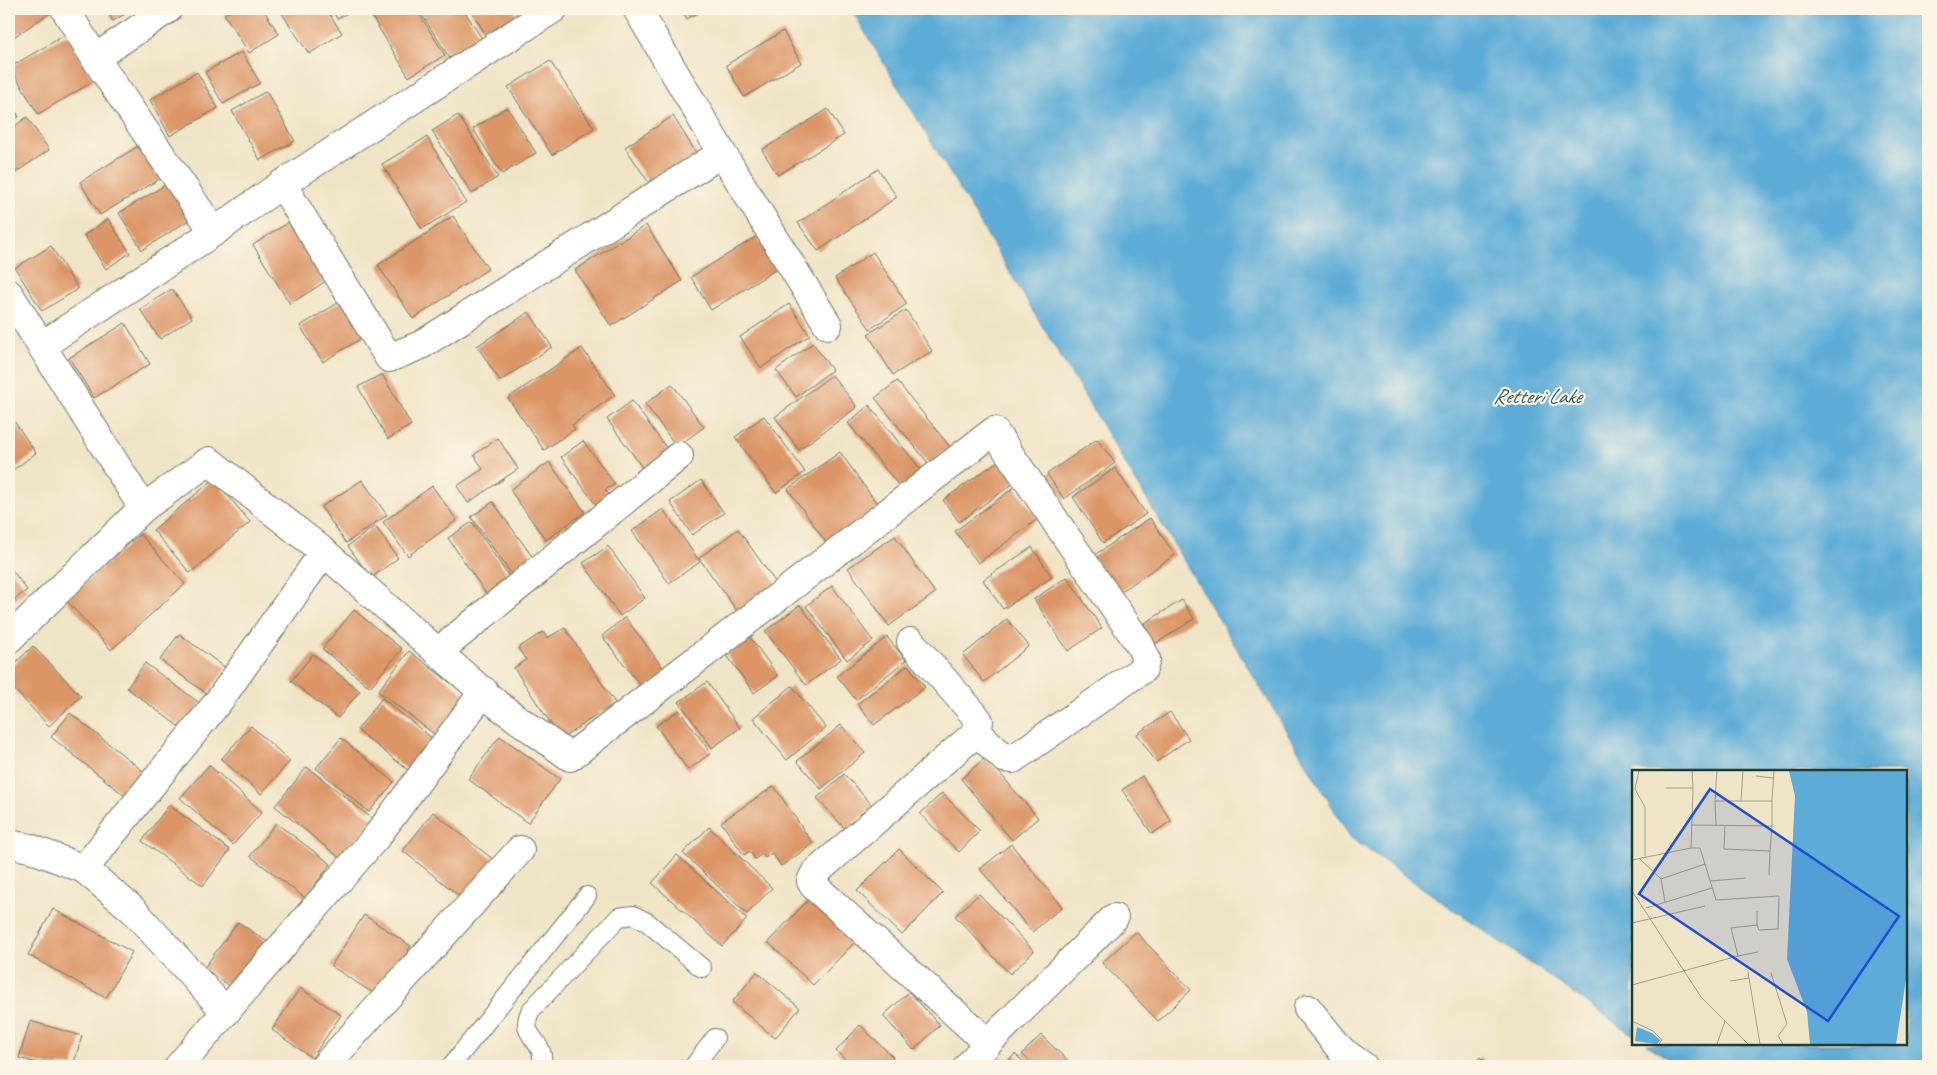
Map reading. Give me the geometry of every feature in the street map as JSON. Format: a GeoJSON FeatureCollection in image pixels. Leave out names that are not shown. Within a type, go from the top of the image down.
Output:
{"type":"FeatureCollection","features":[{"type":"Feature","properties":{"kind":"street"},"geometry":{"type":"LineString","coordinates":[[65,9],[95,58],[214,232]]}},
{"type":"Feature","properties":{"kind":"street"},"geometry":{"type":"LineString","coordinates":[[95,58],[168,9]]}},
{"type":"Feature","properties":{"kind":"street"},"geometry":{"type":"LineString","coordinates":[[41,346],[214,232],[282,184],[553,9]]}},
{"type":"Feature","properties":{"kind":"street"},"geometry":{"type":"LineString","coordinates":[[637,9],[722,153],[828,324]]}},
{"type":"Feature","properties":{"kind":"street"},"geometry":{"type":"LineString","coordinates":[[282,184],[389,358],[421,345],[722,153]]}},
{"type":"Feature","properties":{"kind":"street"},"geometry":{"type":"LineString","coordinates":[[9,294],[143,508]]}},
{"type":"Feature","properties":{"kind":"street"},"geometry":{"type":"LineString","coordinates":[[9,639],[143,508],[209,461],[324,552],[439,651],[498,705],[570,757],[994,431],[1140,646],[1146,659],[1143,669],[1013,759],[1004,758],[978,732]]}},
{"type":"Feature","properties":{"kind":"street"},"geometry":{"type":"LineString","coordinates":[[439,651],[679,456]]}},
{"type":"Feature","properties":{"kind":"street"},"geometry":{"type":"LineString","coordinates":[[84,869],[218,702],[324,552]]}},
{"type":"Feature","properties":{"kind":"street"},"geometry":{"type":"LineString","coordinates":[[911,642],[979,721],[978,732],[815,873],[811,881],[814,886],[988,1043]]}},
{"type":"Feature","properties":{"kind":"street"},"geometry":{"type":"LineString","coordinates":[[179,1066],[377,836],[484,691]]}},
{"type":"Feature","properties":{"kind":"street"},"geometry":{"type":"LineString","coordinates":[[9,844],[30,848],[84,869],[132,909],[226,1012]]}},
{"type":"Feature","properties":{"kind":"street"},"geometry":{"type":"LineString","coordinates":[[325,1066],[520,850]]}},
{"type":"Feature","properties":{"kind":"street"},"geometry":{"type":"LineString","coordinates":[[968,1066],[988,1043],[1114,918]]}},
{"type":"Feature","properties":{"kind":"street"},"geometry":{"type":"LineString","coordinates":[[1308,1010],[1342,1050],[1362,1066]]}},
{"type":"Feature","properties":{"kind":"lane"},"geometry":{"type":"LineString","coordinates":[[451,1066],[587,896]]}},
{"type":"Feature","properties":{"kind":"lane"},"geometry":{"type":"LineString","coordinates":[[542,1066],[544,1056],[526,1028],[526,1019],[531,1010],[619,917],[633,914],[647,922],[702,968]]}},
{"type":"Feature","properties":{"kind":"lane"},"geometry":{"type":"LineString","coordinates":[[694,1066],[715,1038]]}},
{"type":"Feature","properties":{"kind":"water","name":"Retteri Lake"},"geometry":{"type":"Polygon","coordinates":[[[851,9],[1928,9],[1928,1066],[1679,1066],[1648,1045],[1907,1045],[1907,770],[1632,770],[1632,1034],[1351,838],[851,9]]]}},
{"type":"Feature","properties":{"kind":"building"},"geometry":{"type":"Polygon","coordinates":[[[12,9],[56,9],[9,40],[9,11],[12,9]]]}},
{"type":"Feature","properties":{"kind":"building"},"geometry":{"type":"Polygon","coordinates":[[[106,9],[133,9],[113,21],[106,9]]]}},
{"type":"Feature","properties":{"kind":"building"},"geometry":{"type":"Polygon","coordinates":[[[233,9],[263,9],[279,34],[249,53],[224,14],[233,9]]]}},
{"type":"Feature","properties":{"kind":"building"},"geometry":{"type":"Polygon","coordinates":[[[279,9],[326,9],[342,33],[309,54],[279,9]]]}},
{"type":"Feature","properties":{"kind":"building"},"geometry":{"type":"Polygon","coordinates":[[[332,9],[354,9],[337,19],[332,9]]]}},
{"type":"Feature","properties":{"kind":"building"},"geometry":{"type":"Polygon","coordinates":[[[385,9],[416,9],[445,55],[409,77],[372,17],[385,9]]]}},
{"type":"Feature","properties":{"kind":"building"},"geometry":{"type":"Polygon","coordinates":[[[418,9],[463,9],[483,40],[451,60],[418,9]]]}},
{"type":"Feature","properties":{"kind":"building"},"geometry":{"type":"Polygon","coordinates":[[[470,9],[513,9],[517,15],[486,35],[470,9]]]}},
{"type":"Feature","properties":{"kind":"building"},"geometry":{"type":"Polygon","coordinates":[[[681,9],[705,9],[687,19],[681,9]]]}},
{"type":"Feature","properties":{"kind":"building"},"geometry":{"type":"Polygon","coordinates":[[[783,31],[801,63],[744,97],[726,65],[783,31]]]}},
{"type":"Feature","properties":{"kind":"building"},"geometry":{"type":"Polygon","coordinates":[[[67,34],[94,81],[38,114],[10,67],[67,34]]]}},
{"type":"Feature","properties":{"kind":"building"},"geometry":{"type":"Polygon","coordinates":[[[242,52],[260,83],[223,104],[205,72],[242,52]]]}},
{"type":"Feature","properties":{"kind":"building"},"geometry":{"type":"Polygon","coordinates":[[[550,61],[594,128],[552,155],[508,87],[550,61]]]}},
{"type":"Feature","properties":{"kind":"building"},"geometry":{"type":"Polygon","coordinates":[[[197,72],[218,108],[170,136],[150,100],[197,72]]]}},
{"type":"Feature","properties":{"kind":"building"},"geometry":{"type":"Polygon","coordinates":[[[266,91],[295,141],[260,160],[232,111],[266,91]]]}},
{"type":"Feature","properties":{"kind":"building"},"geometry":{"type":"Polygon","coordinates":[[[9,101],[19,117],[9,124],[9,101]]]}},
{"type":"Feature","properties":{"kind":"building"},"geometry":{"type":"Polygon","coordinates":[[[507,107],[536,153],[502,174],[473,129],[507,107]]]}},
{"type":"Feature","properties":{"kind":"building"},"geometry":{"type":"Polygon","coordinates":[[[828,109],[844,135],[778,175],[762,150],[828,109]]]}},
{"type":"Feature","properties":{"kind":"building"},"geometry":{"type":"Polygon","coordinates":[[[458,115],[498,177],[472,194],[432,131],[458,115]]]}},
{"type":"Feature","properties":{"kind":"building"},"geometry":{"type":"Polygon","coordinates":[[[673,116],[698,156],[651,186],[625,147],[673,116]]]}},
{"type":"Feature","properties":{"kind":"building"},"geometry":{"type":"Polygon","coordinates":[[[27,117],[49,150],[9,177],[9,130],[27,117]]]}},
{"type":"Feature","properties":{"kind":"building"},"geometry":{"type":"Polygon","coordinates":[[[427,137],[466,202],[422,229],[382,164],[427,137]]]}},
{"type":"Feature","properties":{"kind":"building"},"geometry":{"type":"Polygon","coordinates":[[[145,142],[166,175],[100,215],[80,182],[145,142]]]}},
{"type":"Feature","properties":{"kind":"building"},"geometry":{"type":"Polygon","coordinates":[[[878,169],[897,197],[818,251],[798,223],[878,169]]]}},
{"type":"Feature","properties":{"kind":"building"},"geometry":{"type":"Polygon","coordinates":[[[170,182],[192,218],[142,250],[119,213],[170,182]]]}},
{"type":"Feature","properties":{"kind":"building"},"geometry":{"type":"Polygon","coordinates":[[[453,216],[488,269],[413,319],[378,265],[453,216]]]}},
{"type":"Feature","properties":{"kind":"building"},"geometry":{"type":"Polygon","coordinates":[[[297,217],[334,276],[290,304],[253,245],[297,217]]]}},
{"type":"Feature","properties":{"kind":"building"},"geometry":{"type":"Polygon","coordinates":[[[108,219],[130,253],[106,269],[84,235],[108,219]]]}},
{"type":"Feature","properties":{"kind":"building"},"geometry":{"type":"Polygon","coordinates":[[[646,225],[682,281],[611,326],[575,270],[646,225]]]}},
{"type":"Feature","properties":{"kind":"building"},"geometry":{"type":"Polygon","coordinates":[[[757,236],[777,269],[711,310],[691,277],[757,236]]]}},
{"type":"Feature","properties":{"kind":"building"},"geometry":{"type":"Polygon","coordinates":[[[51,246],[78,289],[42,311],[15,268],[51,246]]]}},
{"type":"Feature","properties":{"kind":"building"},"geometry":{"type":"Polygon","coordinates":[[[873,252],[907,304],[870,329],[835,278],[873,252]]]}},
{"type":"Feature","properties":{"kind":"building"},"geometry":{"type":"Polygon","coordinates":[[[172,289],[192,318],[160,339],[140,309],[172,289]]]}},
{"type":"Feature","properties":{"kind":"building"},"geometry":{"type":"Polygon","coordinates":[[[343,300],[365,336],[323,362],[300,326],[343,300]]]}},
{"type":"Feature","properties":{"kind":"building"},"geometry":{"type":"Polygon","coordinates":[[[789,304],[810,335],[761,368],[740,337],[789,304]]]}},
{"type":"Feature","properties":{"kind":"building"},"geometry":{"type":"Polygon","coordinates":[[[906,310],[932,351],[893,375],[868,334],[906,310]]]}},
{"type":"Feature","properties":{"kind":"building"},"geometry":{"type":"Polygon","coordinates":[[[529,312],[552,347],[500,381],[477,346],[529,312]]]}},
{"type":"Feature","properties":{"kind":"building"},"geometry":{"type":"Polygon","coordinates":[[[125,323],[150,364],[94,398],[69,358],[125,323]]]}},
{"type":"Feature","properties":{"kind":"building"},"geometry":{"type":"Polygon","coordinates":[[[813,343],[832,370],[796,397],[776,370],[813,343]]]}},
{"type":"Feature","properties":{"kind":"building"},"geometry":{"type":"Polygon","coordinates":[[[582,348],[615,395],[572,425],[575,429],[544,450],[508,398],[582,348]]]}},
{"type":"Feature","properties":{"kind":"building"},"geometry":{"type":"Polygon","coordinates":[[[382,374],[411,425],[388,439],[358,387],[382,374]]]}},
{"type":"Feature","properties":{"kind":"building"},"geometry":{"type":"Polygon","coordinates":[[[832,375],[857,407],[799,450],[775,417],[832,375]]]}},
{"type":"Feature","properties":{"kind":"building"},"geometry":{"type":"Polygon","coordinates":[[[897,381],[950,447],[929,464],[875,398],[897,381]]]}},
{"type":"Feature","properties":{"kind":"building"},"geometry":{"type":"Polygon","coordinates":[[[672,384],[704,427],[677,447],[645,404],[672,384]]]}},
{"type":"Feature","properties":{"kind":"building"},"geometry":{"type":"Polygon","coordinates":[[[632,401],[669,451],[644,470],[607,419],[632,401]]]}},
{"type":"Feature","properties":{"kind":"building"},"geometry":{"type":"Polygon","coordinates":[[[869,405],[925,475],[904,492],[848,423],[869,405]]]}},
{"type":"Feature","properties":{"kind":"building"},"geometry":{"type":"Polygon","coordinates":[[[764,416],[805,472],[776,493],[735,437],[764,416]]]}},
{"type":"Feature","properties":{"kind":"building"},"geometry":{"type":"Polygon","coordinates":[[[12,418],[36,453],[9,473],[9,420],[12,418]]]}},
{"type":"Feature","properties":{"kind":"building"},"geometry":{"type":"Polygon","coordinates":[[[498,438],[518,469],[468,503],[457,486],[483,469],[474,455],[498,438]]]}},
{"type":"Feature","properties":{"kind":"building"},"geometry":{"type":"Polygon","coordinates":[[[1097,439],[1115,463],[1064,499],[1047,474],[1097,439]]]}},
{"type":"Feature","properties":{"kind":"building"},"geometry":{"type":"Polygon","coordinates":[[[583,441],[615,484],[605,490],[609,495],[596,505],[561,457],[583,441]]]}},
{"type":"Feature","properties":{"kind":"building"},"geometry":{"type":"Polygon","coordinates":[[[840,452],[880,508],[828,545],[788,489],[840,452]]]}},
{"type":"Feature","properties":{"kind":"building"},"geometry":{"type":"Polygon","coordinates":[[[1001,459],[1017,481],[959,522],[943,500],[1001,459]]]}},
{"type":"Feature","properties":{"kind":"building"},"geometry":{"type":"Polygon","coordinates":[[[549,462],[585,512],[546,540],[510,490],[549,462]]]}},
{"type":"Feature","properties":{"kind":"building"},"geometry":{"type":"Polygon","coordinates":[[[1115,468],[1146,514],[1103,543],[1073,497],[1115,468]]]}},
{"type":"Feature","properties":{"kind":"building"},"geometry":{"type":"Polygon","coordinates":[[[214,479],[250,522],[190,573],[153,530],[214,479]]]}},
{"type":"Feature","properties":{"kind":"building"},"geometry":{"type":"Polygon","coordinates":[[[362,480],[387,515],[346,543],[321,507],[362,480]]]}},
{"type":"Feature","properties":{"kind":"building"},"geometry":{"type":"Polygon","coordinates":[[[701,480],[724,513],[692,535],[670,502],[701,480]]]}},
{"type":"Feature","properties":{"kind":"building"},"geometry":{"type":"Polygon","coordinates":[[[432,486],[457,520],[408,556],[383,522],[432,486]]]}},
{"type":"Feature","properties":{"kind":"building"},"geometry":{"type":"Polygon","coordinates":[[[1015,487],[1038,519],[978,563],[955,531],[1015,487]]]}},
{"type":"Feature","properties":{"kind":"building"},"geometry":{"type":"Polygon","coordinates":[[[493,502],[534,559],[512,575],[471,517],[493,502]]]}},
{"type":"Feature","properties":{"kind":"building"},"geometry":{"type":"Polygon","coordinates":[[[663,509],[700,562],[669,583],[632,531],[663,509]]]}},
{"type":"Feature","properties":{"kind":"building"},"geometry":{"type":"Polygon","coordinates":[[[1150,518],[1175,555],[1119,593],[1093,556],[1150,518]]]}},
{"type":"Feature","properties":{"kind":"building"},"geometry":{"type":"Polygon","coordinates":[[[472,522],[510,578],[487,595],[448,538],[472,522]]]}},
{"type":"Feature","properties":{"kind":"building"},"geometry":{"type":"Polygon","coordinates":[[[375,526],[398,558],[371,578],[348,546],[375,526]]]}},
{"type":"Feature","properties":{"kind":"building"},"geometry":{"type":"Polygon","coordinates":[[[738,529],[776,583],[737,611],[699,558],[738,529]]]}},
{"type":"Feature","properties":{"kind":"building"},"geometry":{"type":"Polygon","coordinates":[[[140,534],[185,584],[111,650],[66,600],[140,534]]]}},
{"type":"Feature","properties":{"kind":"building"},"geometry":{"type":"Polygon","coordinates":[[[895,536],[935,593],[889,626],[848,568],[895,536]]]}},
{"type":"Feature","properties":{"kind":"building"},"geometry":{"type":"Polygon","coordinates":[[[608,546],[645,598],[620,616],[583,563],[608,546]]]}},
{"type":"Feature","properties":{"kind":"building"},"geometry":{"type":"Polygon","coordinates":[[[1032,547],[1052,577],[1003,609],[983,580],[1032,547]]]}},
{"type":"Feature","properties":{"kind":"building"},"geometry":{"type":"Polygon","coordinates":[[[9,566],[27,590],[9,604],[9,566]]]}},
{"type":"Feature","properties":{"kind":"building"},"geometry":{"type":"Polygon","coordinates":[[[1067,577],[1102,628],[1068,651],[1034,599],[1067,577]]]}},
{"type":"Feature","properties":{"kind":"building"},"geometry":{"type":"Polygon","coordinates":[[[832,586],[873,641],[847,660],[806,606],[832,586]]]}},
{"type":"Feature","properties":{"kind":"building"},"geometry":{"type":"Polygon","coordinates":[[[1182,600],[1194,619],[1152,646],[1140,626],[1182,600]]]}},
{"type":"Feature","properties":{"kind":"building"},"geometry":{"type":"Polygon","coordinates":[[[800,605],[841,659],[806,685],[765,631],[800,605]]]}},
{"type":"Feature","properties":{"kind":"building"},"geometry":{"type":"Polygon","coordinates":[[[354,610],[402,649],[370,687],[322,649],[354,610]]]}},
{"type":"Feature","properties":{"kind":"building"},"geometry":{"type":"Polygon","coordinates":[[[625,617],[667,673],[644,690],[602,636],[625,617]]]}},
{"type":"Feature","properties":{"kind":"building"},"geometry":{"type":"Polygon","coordinates":[[[1007,619],[1029,646],[984,682],[963,655],[1007,619]]]}},
{"type":"Feature","properties":{"kind":"building"},"geometry":{"type":"Polygon","coordinates":[[[565,628],[615,703],[561,739],[514,668],[526,660],[518,648],[543,632],[547,638],[565,628]]]}},
{"type":"Feature","properties":{"kind":"building"},"geometry":{"type":"Polygon","coordinates":[[[179,634],[226,668],[207,694],[160,660],[179,634]]]}},
{"type":"Feature","properties":{"kind":"building"},"geometry":{"type":"Polygon","coordinates":[[[750,637],[778,676],[754,693],[726,654],[750,637]]]}},
{"type":"Feature","properties":{"kind":"building"},"geometry":{"type":"Polygon","coordinates":[[[887,637],[906,660],[856,700],[837,676],[887,637]]]}},
{"type":"Feature","properties":{"kind":"building"},"geometry":{"type":"Polygon","coordinates":[[[33,646],[81,696],[49,726],[9,684],[9,669],[33,646]]]}},
{"type":"Feature","properties":{"kind":"building"},"geometry":{"type":"Polygon","coordinates":[[[409,651],[469,697],[438,737],[378,691],[409,651]]]}},
{"type":"Feature","properties":{"kind":"building"},"geometry":{"type":"Polygon","coordinates":[[[313,654],[360,691],[338,718],[291,681],[313,654]]]}},
{"type":"Feature","properties":{"kind":"building"},"geometry":{"type":"Polygon","coordinates":[[[145,663],[201,704],[182,729],[127,688],[145,663]]]}},
{"type":"Feature","properties":{"kind":"building"},"geometry":{"type":"Polygon","coordinates":[[[908,665],[925,687],[874,725],[857,704],[908,665]]]}},
{"type":"Feature","properties":{"kind":"building"},"geometry":{"type":"Polygon","coordinates":[[[707,682],[740,728],[712,748],[679,702],[707,682]]]}},
{"type":"Feature","properties":{"kind":"building"},"geometry":{"type":"Polygon","coordinates":[[[792,686],[826,728],[787,760],[753,718],[792,686]]]}},
{"type":"Feature","properties":{"kind":"building"},"geometry":{"type":"Polygon","coordinates":[[[382,698],[433,739],[408,770],[357,730],[382,698]]]}},
{"type":"Feature","properties":{"kind":"building"},"geometry":{"type":"Polygon","coordinates":[[[679,710],[711,753],[688,770],[656,726],[679,710]]]}},
{"type":"Feature","properties":{"kind":"building"},"geometry":{"type":"Polygon","coordinates":[[[1170,712],[1189,739],[1156,762],[1137,734],[1170,712]]]}},
{"type":"Feature","properties":{"kind":"building"},"geometry":{"type":"Polygon","coordinates":[[[70,713],[148,775],[129,799],[51,737],[70,713]]]}},
{"type":"Feature","properties":{"kind":"building"},"geometry":{"type":"Polygon","coordinates":[[[841,725],[865,753],[821,789],[797,761],[841,725]]]}},
{"type":"Feature","properties":{"kind":"building"},"geometry":{"type":"Polygon","coordinates":[[[251,726],[290,761],[261,794],[221,759],[251,726]]]}},
{"type":"Feature","properties":{"kind":"building"},"geometry":{"type":"Polygon","coordinates":[[[500,736],[560,779],[528,823],[468,779],[500,736]]]}},
{"type":"Feature","properties":{"kind":"building"},"geometry":{"type":"Polygon","coordinates":[[[341,738],[394,782],[369,812],[316,768],[341,738]]]}},
{"type":"Feature","properties":{"kind":"building"},"geometry":{"type":"Polygon","coordinates":[[[986,757],[1038,818],[1012,840],[961,779],[986,757]]]}},
{"type":"Feature","properties":{"kind":"building"},"geometry":{"type":"Polygon","coordinates":[[[209,765],[262,812],[233,845],[180,798],[209,765]]]}},
{"type":"Feature","properties":{"kind":"building"},"geometry":{"type":"Polygon","coordinates":[[[307,767],[373,819],[341,859],[275,806],[307,767]]]}},
{"type":"Feature","properties":{"kind":"building"},"geometry":{"type":"Polygon","coordinates":[[[844,774],[873,806],[846,830],[817,798],[844,774]]]}},
{"type":"Feature","properties":{"kind":"building"},"geometry":{"type":"Polygon","coordinates":[[[1142,776],[1171,821],[1152,834],[1122,790],[1142,776]]]}},
{"type":"Feature","properties":{"kind":"building"},"geometry":{"type":"Polygon","coordinates":[[[774,786],[813,844],[781,866],[772,853],[765,858],[762,854],[755,859],[750,851],[744,855],[721,822],[774,786]]]}},
{"type":"Feature","properties":{"kind":"building"},"geometry":{"type":"Polygon","coordinates":[[[942,793],[980,831],[959,852],[920,814],[942,793]]]}},
{"type":"Feature","properties":{"kind":"building"},"geometry":{"type":"Polygon","coordinates":[[[169,805],[230,850],[203,886],[142,841],[169,805]]]}},
{"type":"Feature","properties":{"kind":"building"},"geometry":{"type":"Polygon","coordinates":[[[433,812],[499,864],[468,903],[403,851],[433,812]]]}},
{"type":"Feature","properties":{"kind":"building"},"geometry":{"type":"Polygon","coordinates":[[[276,823],[331,864],[305,898],[250,856],[276,823]]]}},
{"type":"Feature","properties":{"kind":"building"},"geometry":{"type":"Polygon","coordinates":[[[709,827],[772,888],[747,914],[683,853],[709,827]]]}},
{"type":"Feature","properties":{"kind":"building"},"geometry":{"type":"Polygon","coordinates":[[[1011,844],[1062,907],[1032,932],[980,869],[1011,844]]]}},
{"type":"Feature","properties":{"kind":"building"},"geometry":{"type":"Polygon","coordinates":[[[899,849],[943,893],[902,935],[857,891],[899,849]]]}},
{"type":"Feature","properties":{"kind":"building"},"geometry":{"type":"Polygon","coordinates":[[[677,855],[747,919],[722,946],[652,883],[677,855]]]}},
{"type":"Feature","properties":{"kind":"building"},"geometry":{"type":"Polygon","coordinates":[[[814,894],[859,938],[813,985],[768,942],[814,894]]]}},
{"type":"Feature","properties":{"kind":"building"},"geometry":{"type":"Polygon","coordinates":[[[979,894],[1034,951],[1010,974],[955,916],[979,894]]]}},
{"type":"Feature","properties":{"kind":"building"},"geometry":{"type":"Polygon","coordinates":[[[53,909],[132,952],[106,998],[28,955],[53,909]]]}},
{"type":"Feature","properties":{"kind":"building"},"geometry":{"type":"Polygon","coordinates":[[[364,915],[411,946],[379,997],[331,966],[364,915]]]}},
{"type":"Feature","properties":{"kind":"building"},"geometry":{"type":"Polygon","coordinates":[[[238,922],[269,943],[235,990],[204,968],[238,922]]]}},
{"type":"Feature","properties":{"kind":"building"},"geometry":{"type":"Polygon","coordinates":[[[1136,932],[1191,990],[1158,1021],[1102,963],[1136,932]]]}},
{"type":"Feature","properties":{"kind":"building"},"geometry":{"type":"Polygon","coordinates":[[[757,972],[800,1008],[775,1038],[732,1002],[757,972]]]}},
{"type":"Feature","properties":{"kind":"building"},"geometry":{"type":"Polygon","coordinates":[[[300,988],[341,1015],[312,1058],[272,1030],[300,988]]]}},
{"type":"Feature","properties":{"kind":"building"},"geometry":{"type":"Polygon","coordinates":[[[909,992],[940,1025],[914,1050],[883,1016],[909,992]]]}},
{"type":"Feature","properties":{"kind":"building"},"geometry":{"type":"Polygon","coordinates":[[[30,1021],[82,1036],[73,1066],[49,1066],[19,1058],[30,1021]]]}},
{"type":"Feature","properties":{"kind":"building"},"geometry":{"type":"Polygon","coordinates":[[[860,1025],[893,1057],[885,1066],[852,1066],[836,1051],[860,1025]]]}},
{"type":"Feature","properties":{"kind":"building"},"geometry":{"type":"Polygon","coordinates":[[[1041,1035],[1073,1066],[1035,1066],[1022,1054],[1041,1035]]]}},
{"type":"Feature","properties":{"kind":"building"},"geometry":{"type":"Polygon","coordinates":[[[1015,1054],[1027,1066],[1003,1066],[1015,1054]]]}},
{"type":"Feature","properties":{"kind":"building"},"geometry":{"type":"Polygon","coordinates":[[[1480,1057],[1490,1066],[1472,1066],[1480,1057]]]}}]}
